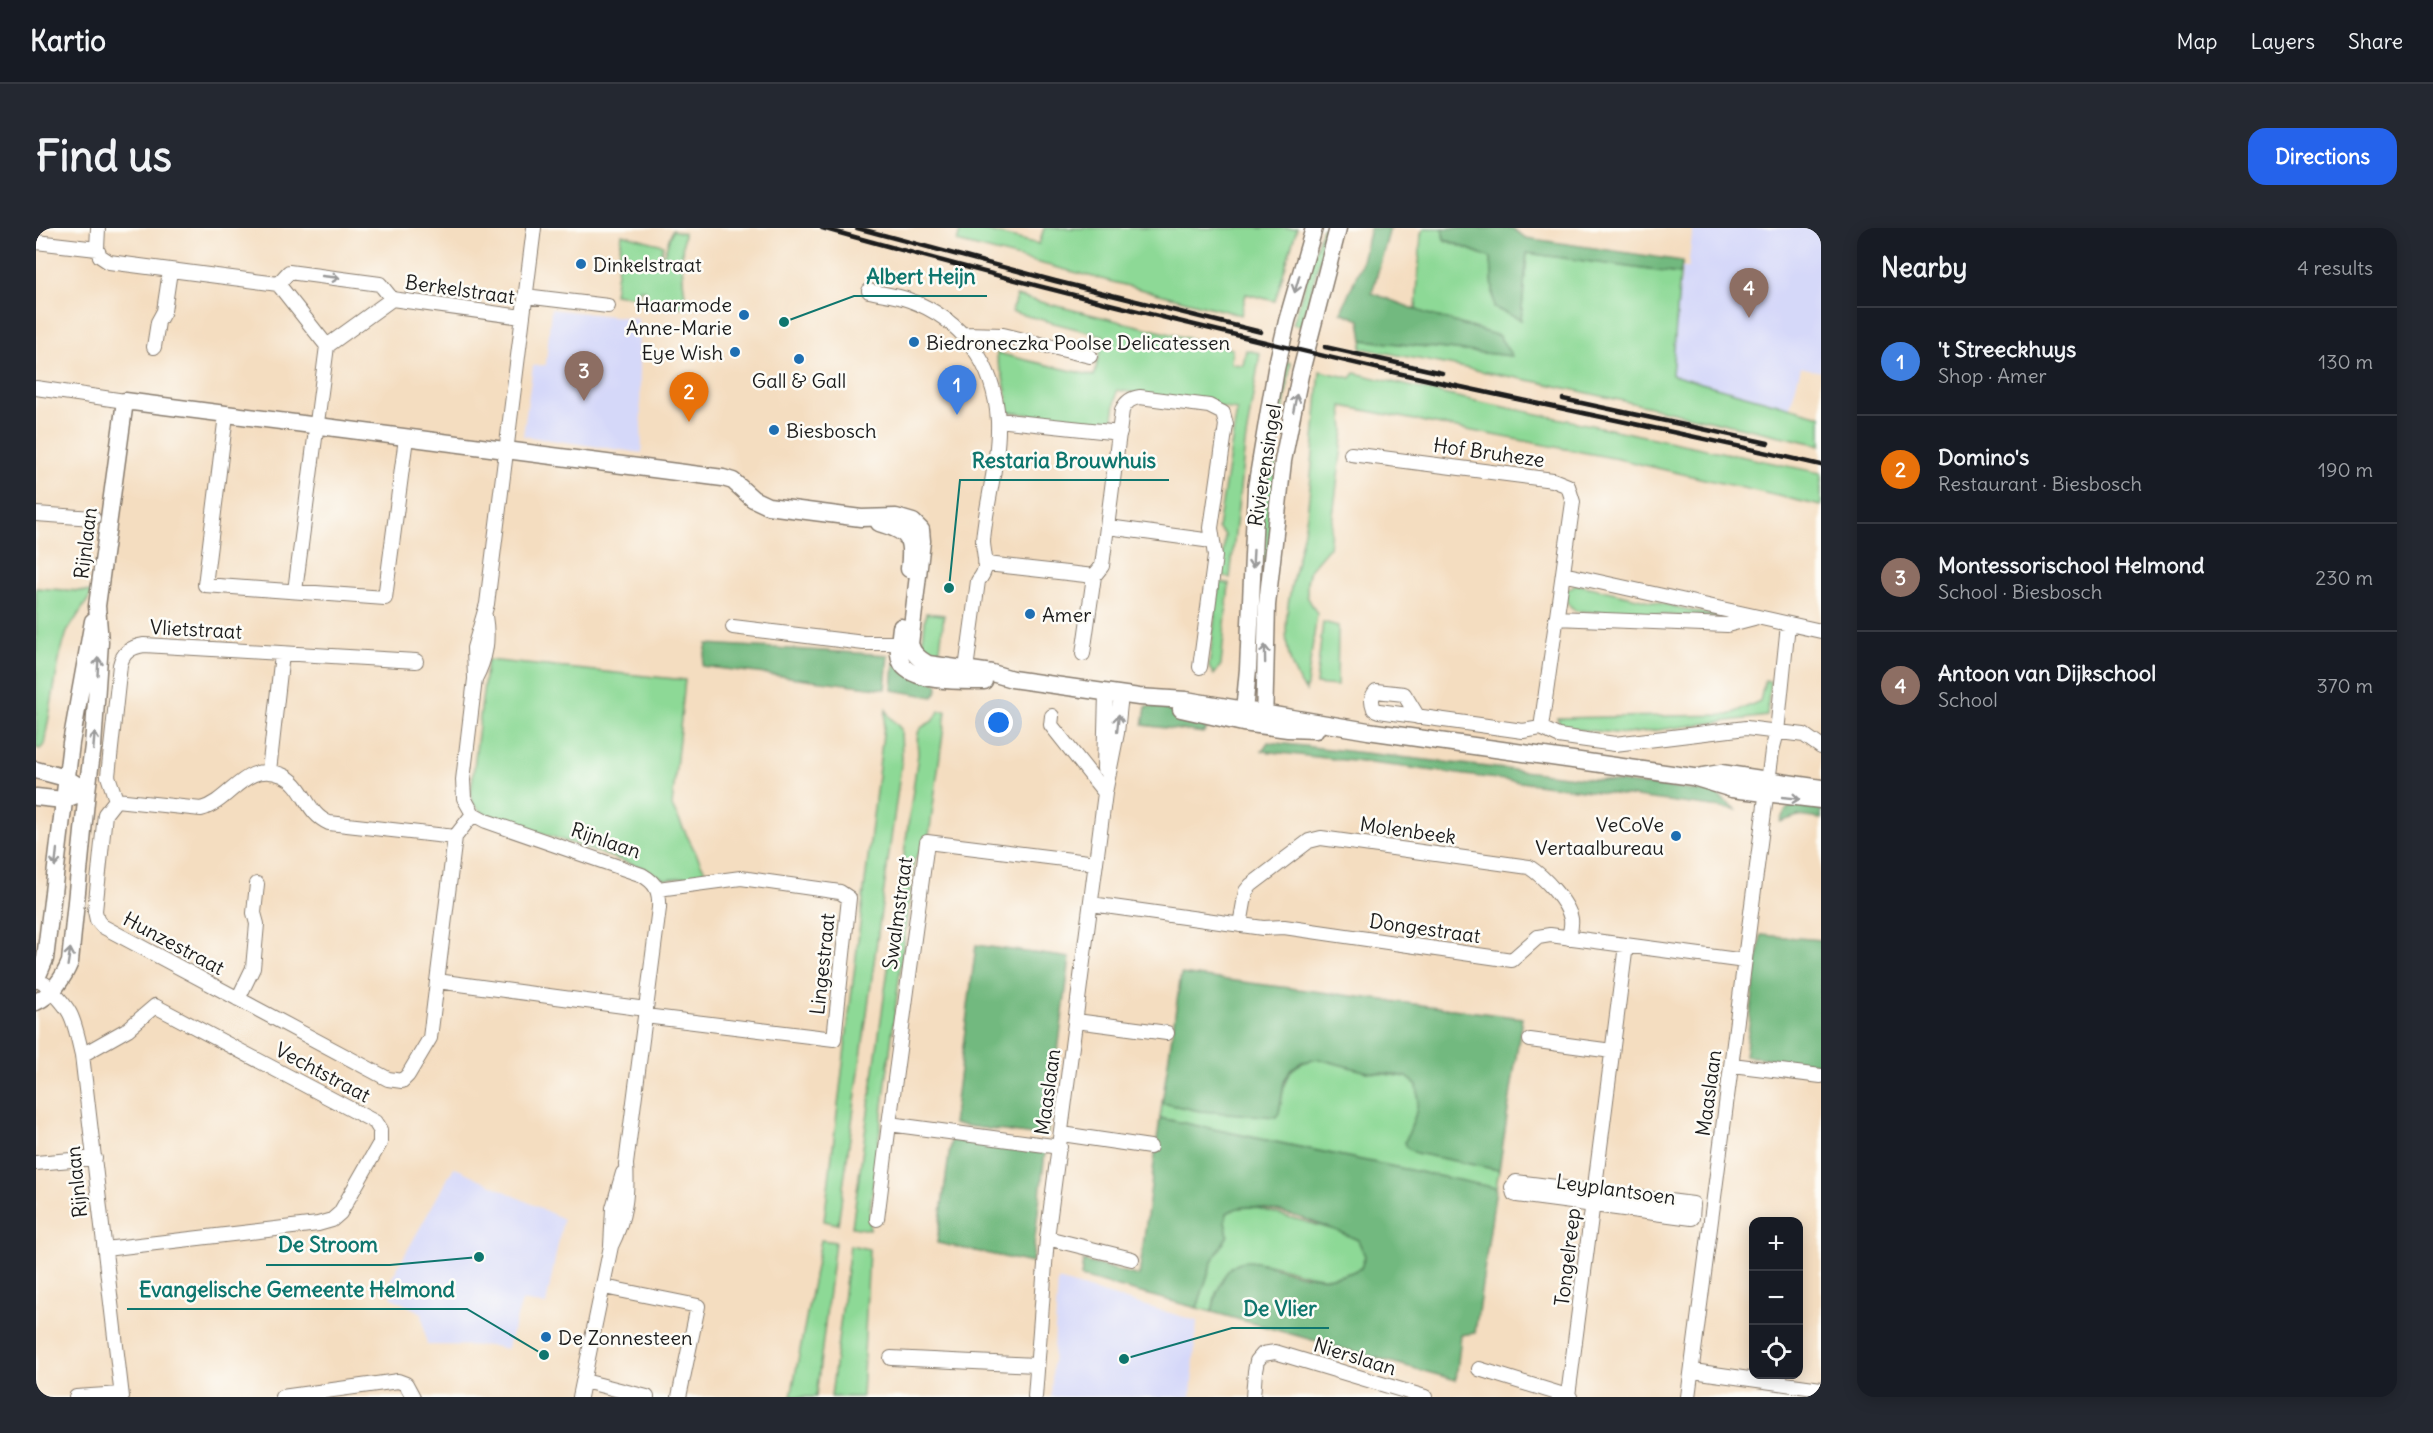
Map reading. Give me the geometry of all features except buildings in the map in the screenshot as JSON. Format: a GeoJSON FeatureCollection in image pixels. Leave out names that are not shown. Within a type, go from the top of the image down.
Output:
{"type":"FeatureCollection","features":[{"type":"Feature","properties":{"kind":"street"},"geometry":{"type":"LineString","coordinates":[[98,228],[97,249],[100,256],[109,262],[278,284],[327,346],[295,591]]}},
{"type":"Feature","properties":{"kind":"street"},"geometry":{"type":"LineString","coordinates":[[116,800],[201,809],[221,799],[244,777],[269,771],[293,782],[309,807],[320,819],[329,823],[455,837],[473,814],[464,798],[463,780],[475,679],[474,648],[485,614],[534,228]]}},
{"type":"Feature","properties":{"kind":"street","name":"Rivierensingel"},"geometry":{"type":"LineString","coordinates":[[1244,716],[1256,488],[1278,359],[1314,228]]}},
{"type":"Feature","properties":{"kind":"street","name":"Rivierensingel"},"geometry":{"type":"LineString","coordinates":[[1264,719],[1267,605],[1283,460],[1300,375],[1338,228]]}},
{"type":"Feature","properties":{"kind":"street"},"geometry":{"type":"LineString","coordinates":[[36,242],[97,249]]}},
{"type":"Feature","properties":{"kind":"street"},"geometry":{"type":"LineString","coordinates":[[154,347],[158,322],[164,311],[170,270]]}},
{"type":"Feature","properties":{"kind":"street","name":"Berkelstraat"},"geometry":{"type":"LineString","coordinates":[[278,284],[289,272],[342,278],[380,284],[392,299],[522,317]]}},
{"type":"Feature","properties":{"kind":"street"},"geometry":{"type":"LineString","coordinates":[[869,291],[908,299],[940,314],[963,334],[982,359],[998,420],[983,536],[987,564],[978,581],[965,675]]}},
{"type":"Feature","properties":{"kind":"street"},"geometry":{"type":"LineString","coordinates":[[525,296],[608,306]]}},
{"type":"Feature","properties":{"kind":"street","name":"Berkelstraat"},"geometry":{"type":"LineString","coordinates":[[327,346],[392,299]]}},
{"type":"Feature","properties":{"kind":"street"},"geometry":{"type":"LineString","coordinates":[[963,334],[1003,336],[1090,356]]}},
{"type":"Feature","properties":{"kind":"street"},"geometry":{"type":"LineString","coordinates":[[36,388],[125,402],[723,478],[733,481],[753,499],[768,506],[861,518],[902,530],[909,540],[911,554],[902,663],[908,671],[927,677],[965,675],[1139,697],[1186,700],[1244,716],[1264,719],[1368,731],[1693,777],[1721,773],[1768,788],[1821,800]]}},
{"type":"Feature","properties":{"kind":"street"},"geometry":{"type":"LineString","coordinates":[[1083,654],[1094,576],[1102,566],[1122,410],[1125,404],[1133,398],[1209,406],[1222,413],[1226,425],[1211,528],[1215,556],[1200,667]]}},
{"type":"Feature","properties":{"kind":"street","name":"Rijnlaan"},"geometry":{"type":"LineString","coordinates":[[87,791],[93,746],[99,654],[97,606],[125,402]]}},
{"type":"Feature","properties":{"kind":"street"},"geometry":{"type":"LineString","coordinates":[[226,415],[205,585],[386,598],[406,438]]}},
{"type":"Feature","properties":{"kind":"street"},"geometry":{"type":"LineString","coordinates":[[998,420],[1120,433]]}},
{"type":"Feature","properties":{"kind":"street","name":"Hof Bruheze"},"geometry":{"type":"LineString","coordinates":[[1351,453],[1558,481],[1568,486],[1573,502],[1541,728]]}},
{"type":"Feature","properties":{"kind":"street"},"geometry":{"type":"LineString","coordinates":[[36,514],[93,518]]}},
{"type":"Feature","properties":{"kind":"street"},"geometry":{"type":"LineString","coordinates":[[1108,527],[1212,541]]}},
{"type":"Feature","properties":{"kind":"street"},"geometry":{"type":"LineString","coordinates":[[987,564],[1094,576]]}},
{"type":"Feature","properties":{"kind":"street"},"geometry":{"type":"LineString","coordinates":[[1563,574],[1821,631]]}},
{"type":"Feature","properties":{"kind":"street"},"geometry":{"type":"LineString","coordinates":[[37,979],[45,959],[66,778],[88,642],[97,606]]}},
{"type":"Feature","properties":{"kind":"street"},"geometry":{"type":"LineString","coordinates":[[1556,618],[1727,625],[1756,617]]}},
{"type":"Feature","properties":{"kind":"street"},"geometry":{"type":"LineString","coordinates":[[1768,788],[1772,751],[1777,732],[1788,624]]}},
{"type":"Feature","properties":{"kind":"street"},"geometry":{"type":"LineString","coordinates":[[733,627],[864,643],[904,644]]}},
{"type":"Feature","properties":{"kind":"street","name":"Vlietstraat"},"geometry":{"type":"LineString","coordinates":[[116,800],[108,776],[120,665],[129,649],[144,645],[417,661]]}},
{"type":"Feature","properties":{"kind":"street"},"geometry":{"type":"LineString","coordinates":[[269,771],[282,654]]}},
{"type":"Feature","properties":{"kind":"street","name":"Maaslaan"},"geometry":{"type":"LineString","coordinates":[[1035,1397],[1047,1238],[1105,793],[1118,733],[1114,694]]}},
{"type":"Feature","properties":{"kind":"street"},"geometry":{"type":"LineString","coordinates":[[1052,716],[1052,725],[1105,793]]}},
{"type":"Feature","properties":{"kind":"street"},"geometry":{"type":"LineString","coordinates":[[1419,717],[1523,731],[1541,728],[1558,736],[1615,744],[1746,728],[1804,735],[1821,747]]}},
{"type":"Feature","properties":{"kind":"street"},"geometry":{"type":"LineString","coordinates":[[36,770],[66,778],[87,791]]}},
{"type":"Feature","properties":{"kind":"street"},"geometry":{"type":"LineString","coordinates":[[1768,788],[1821,788]]}},
{"type":"Feature","properties":{"kind":"street","name":"Maaslaan"},"geometry":{"type":"LineString","coordinates":[[1688,1397],[1768,788]]}},
{"type":"Feature","properties":{"kind":"street"},"geometry":{"type":"LineString","coordinates":[[36,797],[63,800],[87,791]]}},
{"type":"Feature","properties":{"kind":"street"},"geometry":{"type":"LineString","coordinates":[[36,1002],[64,975],[70,962],[87,791]]}},
{"type":"Feature","properties":{"kind":"street","name":"Hunzestraat"},"geometry":{"type":"LineString","coordinates":[[116,800],[105,814],[95,911],[97,920],[102,926],[388,1079],[402,1081],[430,1038],[455,837]]}},
{"type":"Feature","properties":{"kind":"street","name":"Rijnlaan"},"geometry":{"type":"LineString","coordinates":[[473,814],[486,821],[642,875],[651,880],[658,889]]}},
{"type":"Feature","properties":{"kind":"street","name":"Molenbeek"},"geometry":{"type":"LineString","coordinates":[[1240,925],[1246,891],[1251,885],[1309,841],[1321,838],[1528,867],[1541,875],[1568,911],[1571,921],[1569,938]]}},
{"type":"Feature","properties":{"kind":"street","name":"Swalmstraat"},"geometry":{"type":"LineString","coordinates":[[877,1219],[927,842],[1096,863]]}},
{"type":"Feature","properties":{"kind":"street","name":"Lingestraat"},"geometry":{"type":"LineString","coordinates":[[645,1013],[834,1039],[849,898],[840,892],[741,878],[658,889]]}},
{"type":"Feature","properties":{"kind":"street","name":"Hunzestraat"},"geometry":{"type":"LineString","coordinates":[[237,999],[253,968],[257,924],[254,913],[257,885]]}},
{"type":"Feature","properties":{"kind":"street"},"geometry":{"type":"LineString","coordinates":[[580,1397],[604,1287],[611,1246],[613,1208],[626,1164],[659,908],[658,889]]}},
{"type":"Feature","properties":{"kind":"street","name":"Dongestraat"},"geometry":{"type":"LineString","coordinates":[[1091,904],[1263,928],[1284,927],[1512,960],[1538,937],[1550,935],[1745,961]]}},
{"type":"Feature","properties":{"kind":"street","name":"Tongelreep"},"geometry":{"type":"LineString","coordinates":[[1479,1369],[1569,1397],[1626,945]]}},
{"type":"Feature","properties":{"kind":"street","name":"Rijnlaan"},"geometry":{"type":"LineString","coordinates":[[37,979],[69,1009],[74,1018],[82,1055],[122,1396]]}},
{"type":"Feature","properties":{"kind":"street"},"geometry":{"type":"LineString","coordinates":[[437,981],[645,1013]]}},
{"type":"Feature","properties":{"kind":"street","name":"Vechtstraat"},"geometry":{"type":"LineString","coordinates":[[82,1055],[128,1029],[155,1006],[375,1122],[380,1130],[380,1143],[340,1214],[332,1220],[318,1224],[105,1249]]}},
{"type":"Feature","properties":{"kind":"street"},"geometry":{"type":"LineString","coordinates":[[1076,1021],[1167,1033]]}},
{"type":"Feature","properties":{"kind":"street"},"geometry":{"type":"LineString","coordinates":[[1530,1040],[1612,1051]]}},
{"type":"Feature","properties":{"kind":"street"},"geometry":{"type":"LineString","coordinates":[[1732,1065],[1821,1076]]}},
{"type":"Feature","properties":{"kind":"street"},"geometry":{"type":"LineString","coordinates":[[889,1124],[1061,1141],[1150,1147]]}},
{"type":"Feature","properties":{"kind":"street"},"geometry":{"type":"LineString","coordinates":[[36,1163],[95,1158]]}},
{"type":"Feature","properties":{"kind":"street","name":"Leyplantsoen"},"geometry":{"type":"LineString","coordinates":[[1594,1199],[1520,1182],[1516,1182],[1512,1187],[1514,1194],[1517,1195],[1594,1199],[1693,1204],[1692,1218],[1594,1199]]}},
{"type":"Feature","properties":{"kind":"street"},"geometry":{"type":"LineString","coordinates":[[1047,1238],[1132,1259]]}},
{"type":"Feature","properties":{"kind":"street"},"geometry":{"type":"LineString","coordinates":[[604,1287],[698,1306],[679,1397]]}},
{"type":"Feature","properties":{"kind":"street","name":"Nierslaan"},"geometry":{"type":"LineString","coordinates":[[1253,1397],[1257,1361],[1263,1354],[1275,1352],[1411,1395],[1425,1397]]}},
{"type":"Feature","properties":{"kind":"street"},"geometry":{"type":"LineString","coordinates":[[891,1358],[1036,1365]]}},
{"type":"Feature","properties":{"kind":"street"},"geometry":{"type":"LineString","coordinates":[[1693,1371],[1821,1389]]}},
{"type":"Feature","properties":{"kind":"street"},"geometry":{"type":"LineString","coordinates":[[282,1397],[398,1381],[406,1384],[413,1397]]}},
{"type":"Feature","properties":{"kind":"street"},"geometry":{"type":"LineString","coordinates":[[584,1382],[647,1397]]}},
{"type":"Feature","properties":{"kind":"street"},"geometry":{"type":"LineString","coordinates":[[76,1397],[122,1396]]}},
{"type":"Feature","properties":{"kind":"shaded area"},"geometry":{"type":"Polygon","coordinates":[[[1693,228],[1821,228],[1821,372],[1801,367],[1789,411],[1669,378],[1682,268],[1688,268],[1693,228]]]}},
{"type":"Feature","properties":{"kind":"shaded area"},"geometry":{"type":"Polygon","coordinates":[[[551,309],[638,319],[642,453],[523,436],[533,366],[546,365],[551,309]]]}},
{"type":"Feature","properties":{"kind":"shaded area"},"geometry":{"type":"Polygon","coordinates":[[[454,1167],[563,1219],[546,1305],[522,1301],[507,1349],[493,1346],[427,1345],[422,1313],[392,1298],[389,1283],[454,1167]]]}},
{"type":"Feature","properties":{"kind":"shaded area"},"geometry":{"type":"Polygon","coordinates":[[[1058,1280],[1197,1321],[1191,1397],[1051,1397],[1058,1280]]]}},
{"type":"Feature","properties":{"kind":"green space"},"geometry":{"type":"Polygon","coordinates":[[[961,228],[973,228],[1039,244],[1044,228],[1297,228],[1275,301],[1246,294],[1241,315],[957,242],[961,228]]]}},
{"type":"Feature","properties":{"kind":"green space"},"geometry":{"type":"Polygon","coordinates":[[[1322,228],[1329,228],[1301,326],[1293,324],[1322,228]]]}},
{"type":"Feature","properties":{"kind":"green space"},"geometry":{"type":"Polygon","coordinates":[[[1370,228],[1390,228],[1372,293],[1425,313],[1499,336],[1512,356],[1363,340],[1360,320],[1341,312],[1361,265],[1370,228]]]}},
{"type":"Feature","properties":{"kind":"green space"},"geometry":{"type":"Polygon","coordinates":[[[1424,228],[1442,228],[1444,240],[1491,258],[1494,308],[1521,320],[1527,253],[1680,274],[1672,375],[1821,416],[1821,445],[1543,383],[1361,348],[1363,340],[1512,356],[1416,310],[1421,234],[1424,228]]]}},
{"type":"Feature","properties":{"kind":"green space"},"geometry":{"type":"Polygon","coordinates":[[[1442,228],[1512,228],[1526,238],[1683,261],[1680,274],[1527,253],[1521,320],[1494,308],[1491,258],[1444,239],[1442,228]]]}},
{"type":"Feature","properties":{"kind":"green space"},"geometry":{"type":"Polygon","coordinates":[[[672,230],[684,233],[682,270],[687,307],[665,307],[652,300],[644,299],[645,290],[640,289],[638,297],[614,294],[622,234],[663,245],[661,253],[664,255],[672,230]]]}},
{"type":"Feature","properties":{"kind":"green space"},"geometry":{"type":"Polygon","coordinates":[[[1016,296],[1232,349],[1231,364],[1243,365],[1246,350],[1260,353],[1245,444],[1230,578],[1221,576],[1225,535],[1218,528],[1237,410],[1117,390],[1112,424],[1008,412],[1006,390],[997,353],[1094,376],[1104,336],[1012,312],[1016,296]]]}},
{"type":"Feature","properties":{"kind":"green space"},"geometry":{"type":"Polygon","coordinates":[[[1284,361],[1291,363],[1277,450],[1260,668],[1253,668],[1256,587],[1267,467],[1284,361]]]}},
{"type":"Feature","properties":{"kind":"green space"},"geometry":{"type":"Polygon","coordinates":[[[1320,371],[1351,378],[1355,373],[1447,395],[1821,473],[1821,506],[1618,459],[1342,406],[1344,430],[1329,547],[1310,569],[1307,582],[1307,596],[1317,614],[1306,691],[1294,671],[1288,650],[1286,627],[1292,581],[1307,514],[1320,371]]]}},
{"type":"Feature","properties":{"kind":"green space"},"geometry":{"type":"Polygon","coordinates":[[[1219,582],[1229,584],[1221,665],[1214,675],[1209,667],[1219,582]]]}},
{"type":"Feature","properties":{"kind":"green space"},"geometry":{"type":"Polygon","coordinates":[[[1576,584],[1724,618],[1576,611],[1567,603],[1567,590],[1576,584]]]}},
{"type":"Feature","properties":{"kind":"green space"},"geometry":{"type":"Polygon","coordinates":[[[36,588],[93,592],[67,632],[60,655],[44,745],[40,749],[36,748],[36,588]]]}},
{"type":"Feature","properties":{"kind":"green space"},"geometry":{"type":"Polygon","coordinates":[[[926,613],[944,615],[939,657],[922,648],[926,613]]]}},
{"type":"Feature","properties":{"kind":"green space"},"geometry":{"type":"Polygon","coordinates":[[[1323,622],[1338,626],[1337,686],[1316,684],[1323,622]]]}},
{"type":"Feature","properties":{"kind":"green space"},"geometry":{"type":"Polygon","coordinates":[[[707,644],[888,655],[885,689],[702,666],[707,644]]]}},
{"type":"Feature","properties":{"kind":"green space"},"geometry":{"type":"Polygon","coordinates":[[[487,660],[685,680],[672,806],[707,875],[665,879],[643,868],[483,813],[473,804],[471,792],[487,660]]]}},
{"type":"Feature","properties":{"kind":"green space"},"geometry":{"type":"Polygon","coordinates":[[[894,662],[937,683],[938,689],[933,697],[892,690],[894,662]]]}},
{"type":"Feature","properties":{"kind":"green space"},"geometry":{"type":"Polygon","coordinates":[[[1765,680],[1770,681],[1767,716],[1627,734],[1562,728],[1557,718],[1729,715],[1760,701],[1765,680]]]}},
{"type":"Feature","properties":{"kind":"green space"},"geometry":{"type":"Polygon","coordinates":[[[1154,706],[1206,719],[1207,728],[1203,733],[1143,725],[1146,707],[1154,706]]]}},
{"type":"Feature","properties":{"kind":"green space"},"geometry":{"type":"Polygon","coordinates":[[[886,709],[901,729],[902,759],[838,1224],[824,1221],[886,709]]]}},
{"type":"Feature","properties":{"kind":"green space"},"geometry":{"type":"Polygon","coordinates":[[[939,711],[946,711],[929,836],[914,861],[870,1209],[870,1230],[852,1227],[918,754],[918,733],[921,728],[932,721],[939,711]]]}},
{"type":"Feature","properties":{"kind":"green space"},"geometry":{"type":"Polygon","coordinates":[[[1268,742],[1715,793],[1736,810],[1262,751],[1268,742]]]}},
{"type":"Feature","properties":{"kind":"green space"},"geometry":{"type":"Polygon","coordinates":[[[1802,804],[1821,806],[1821,819],[1798,816],[1780,822],[1788,808],[1802,804]]]}},
{"type":"Feature","properties":{"kind":"green space"},"geometry":{"type":"Polygon","coordinates":[[[1761,935],[1821,940],[1821,1064],[1745,1056],[1761,935]]]}},
{"type":"Feature","properties":{"kind":"green space"},"geometry":{"type":"Polygon","coordinates":[[[976,945],[1070,958],[1047,1137],[953,1124],[976,945]]]}},
{"type":"Feature","properties":{"kind":"green space"},"geometry":{"type":"Polygon","coordinates":[[[1181,974],[1522,1018],[1499,1170],[1416,1153],[1407,1148],[1405,1142],[1416,1114],[1418,1093],[1417,1085],[1407,1077],[1368,1072],[1319,1059],[1302,1062],[1291,1069],[1284,1082],[1279,1113],[1276,1117],[1200,1111],[1162,1103],[1181,974]]]}},
{"type":"Feature","properties":{"kind":"green space"},"geometry":{"type":"Polygon","coordinates":[[[1319,1059],[1368,1072],[1407,1077],[1417,1085],[1418,1100],[1416,1114],[1405,1142],[1416,1153],[1499,1170],[1496,1188],[1160,1118],[1162,1103],[1200,1111],[1279,1112],[1285,1083],[1292,1070],[1307,1061],[1319,1059]]]}},
{"type":"Feature","properties":{"kind":"green space"},"geometry":{"type":"Polygon","coordinates":[[[1160,1118],[1496,1188],[1475,1333],[1461,1335],[1456,1380],[1212,1312],[1220,1286],[1229,1270],[1239,1262],[1251,1261],[1298,1274],[1323,1277],[1340,1276],[1361,1268],[1365,1256],[1358,1240],[1321,1224],[1293,1216],[1250,1207],[1227,1213],[1225,1221],[1228,1235],[1212,1262],[1197,1308],[1081,1277],[1083,1261],[1139,1276],[1160,1118]]]}},
{"type":"Feature","properties":{"kind":"green space"},"geometry":{"type":"Polygon","coordinates":[[[951,1140],[1045,1153],[1032,1263],[937,1243],[951,1140]]]}},
{"type":"Feature","properties":{"kind":"green space"},"geometry":{"type":"Polygon","coordinates":[[[1253,1207],[1338,1231],[1358,1240],[1365,1256],[1361,1268],[1344,1275],[1329,1277],[1314,1276],[1257,1262],[1241,1262],[1216,1293],[1212,1312],[1197,1308],[1212,1262],[1228,1235],[1225,1221],[1227,1213],[1236,1208],[1253,1207]]]}},
{"type":"Feature","properties":{"kind":"green space"},"geometry":{"type":"Polygon","coordinates":[[[821,1240],[835,1242],[816,1397],[791,1397],[821,1240]]]}},
{"type":"Feature","properties":{"kind":"green space"},"geometry":{"type":"Polygon","coordinates":[[[850,1245],[869,1249],[862,1397],[831,1397],[850,1245]]]}},
{"type":"Feature","properties":{"kind":"railway"},"geometry":{"type":"LineString","coordinates":[[822,228],[1035,285],[1393,372],[1821,465]]}},
{"type":"Feature","properties":{"kind":"railway"},"geometry":{"type":"LineString","coordinates":[[857,228],[1055,281],[1261,332]]}},
{"type":"Feature","properties":{"kind":"railway"},"geometry":{"type":"LineString","coordinates":[[1325,347],[1442,373]]}},
{"type":"Feature","properties":{"kind":"railway"},"geometry":{"type":"LineString","coordinates":[[1563,399],[1768,443]]}},
{"type":"Feature","properties":{"kind":"place","name":"Dinkelstraat"},"geometry":{"type":"Point","coordinates":[581,264]}},
{"type":"Feature","properties":{"kind":"place","name":"Haarmode Anne-Marie"},"geometry":{"type":"Point","coordinates":[744,315]}},
{"type":"Feature","properties":{"kind":"place","name":"Antoon van Dijkschool"},"geometry":{"type":"Point","coordinates":[1749,318]}},
{"type":"Feature","properties":{"kind":"place","name":"Albert Heijn"},"geometry":{"type":"Point","coordinates":[784,322]}},
{"type":"Feature","properties":{"kind":"place","name":"Biedroneczka Poolse Delicatessen"},"geometry":{"type":"Point","coordinates":[914,342]}},
{"type":"Feature","properties":{"kind":"place","name":"Eye Wish"},"geometry":{"type":"Point","coordinates":[735,352]}},
{"type":"Feature","properties":{"kind":"place","name":"Gall & Gall"},"geometry":{"type":"Point","coordinates":[799,359]}},
{"type":"Feature","properties":{"kind":"place","name":"Montessorischool Helmond"},"geometry":{"type":"Point","coordinates":[584,401]}},
{"type":"Feature","properties":{"kind":"place","name":"'t Streeckhuys"},"geometry":{"type":"Point","coordinates":[957,415]}},
{"type":"Feature","properties":{"kind":"place","name":"Domino's"},"geometry":{"type":"Point","coordinates":[689,422]}},
{"type":"Feature","properties":{"kind":"place","name":"Biesbosch"},"geometry":{"type":"Point","coordinates":[774,430]}},
{"type":"Feature","properties":{"kind":"place","name":"Restaria Brouwhuis"},"geometry":{"type":"Point","coordinates":[949,588]}},
{"type":"Feature","properties":{"kind":"place","name":"Amer"},"geometry":{"type":"Point","coordinates":[1030,614]}},
{"type":"Feature","properties":{"kind":"place","name":"VeCoVe Vertaalbureau"},"geometry":{"type":"Point","coordinates":[1676,836]}},
{"type":"Feature","properties":{"kind":"place","name":"De Stroom"},"geometry":{"type":"Point","coordinates":[479,1257]}},
{"type":"Feature","properties":{"kind":"place","name":"De Zonnesteen"},"geometry":{"type":"Point","coordinates":[546,1337]}},
{"type":"Feature","properties":{"kind":"place","name":"Evangelische Gemeente Helmond"},"geometry":{"type":"Point","coordinates":[544,1355]}},
{"type":"Feature","properties":{"kind":"place","name":"De Vlier"},"geometry":{"type":"Point","coordinates":[1124,1359]}}]}
